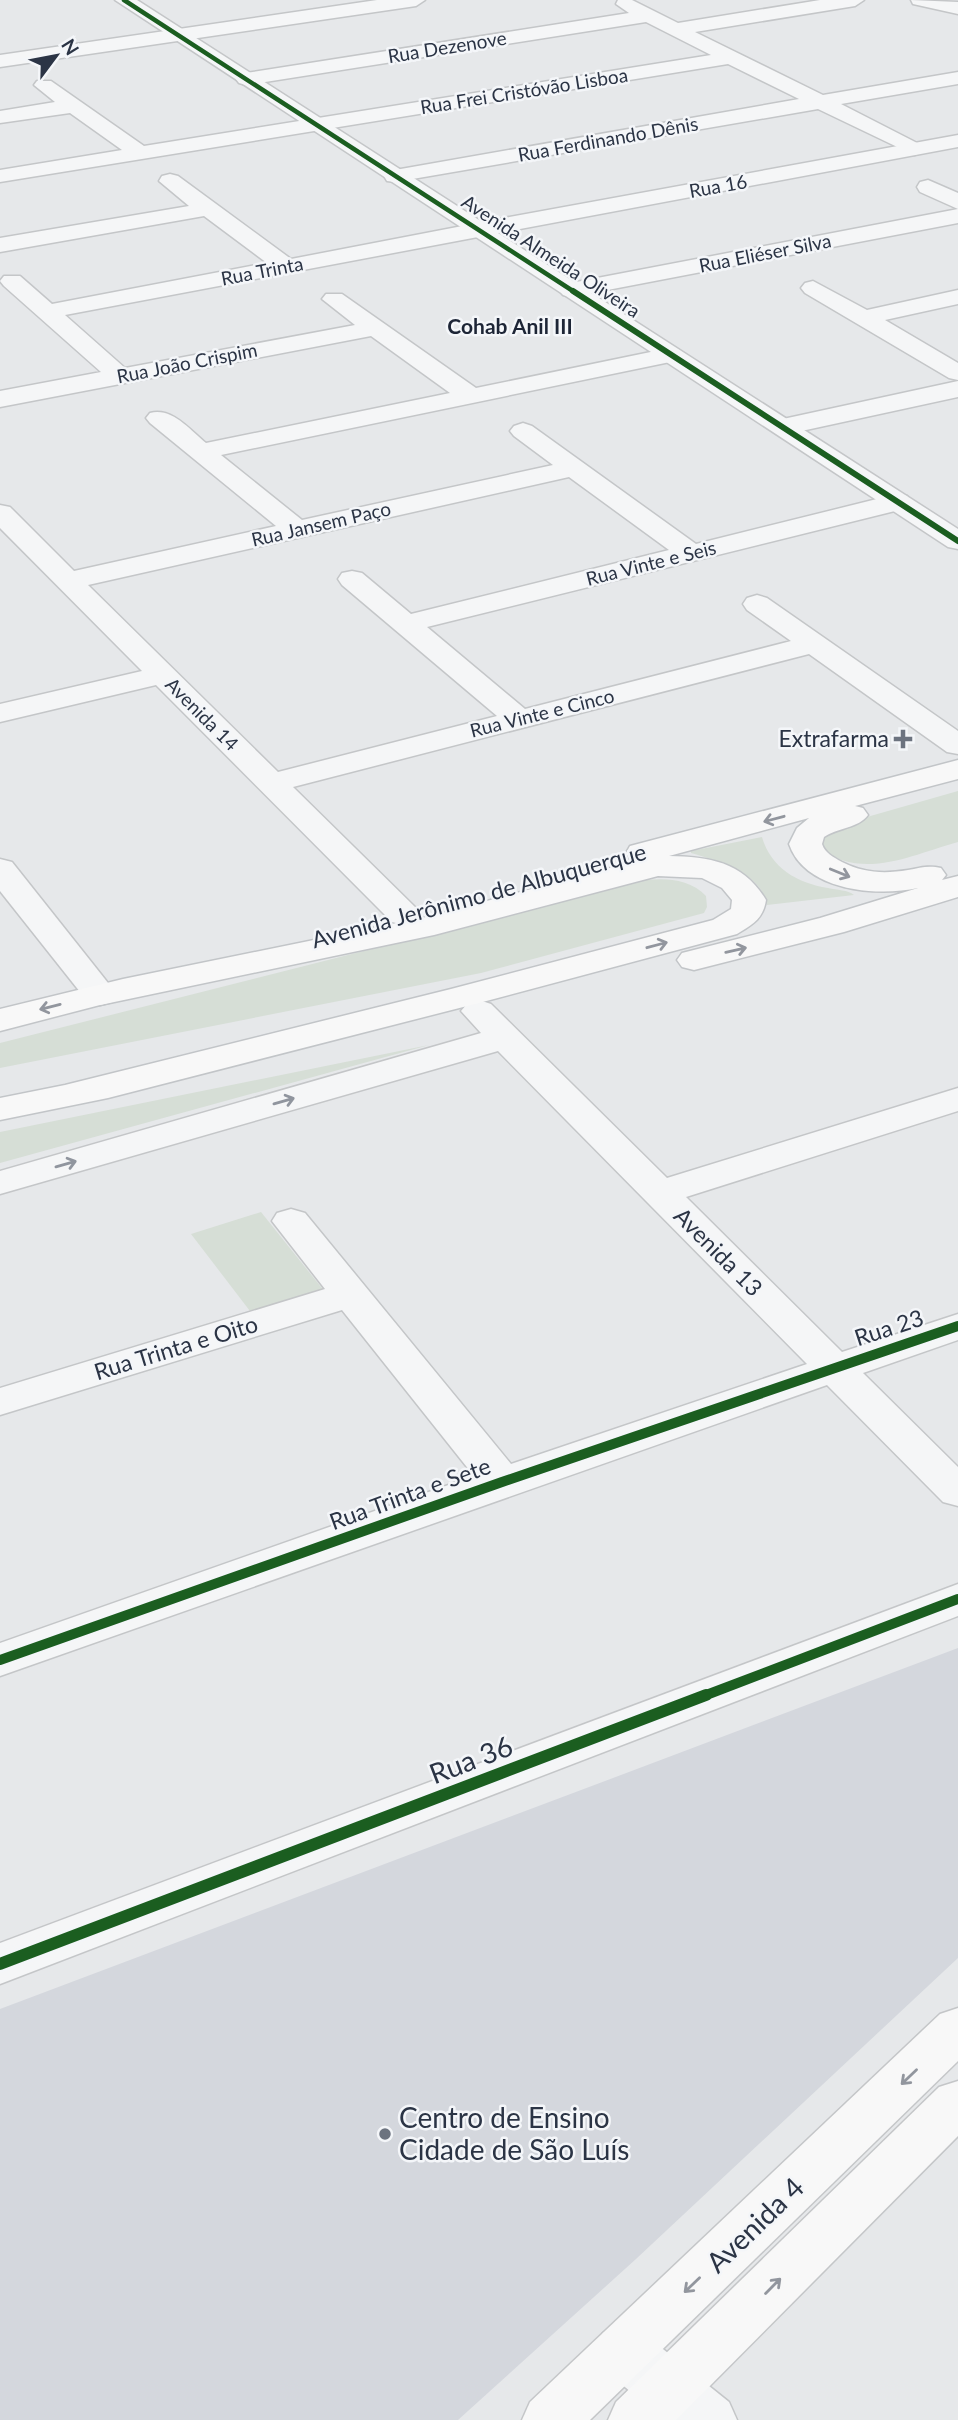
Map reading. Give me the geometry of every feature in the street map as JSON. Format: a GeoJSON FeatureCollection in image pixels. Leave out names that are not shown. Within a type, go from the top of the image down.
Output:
{"type":"FeatureCollection","features":[{"type":"Feature","properties":{"kind":"main road","name":"Avenida Jerônimo de Albuquerque"},"geometry":{"type":"LineString","coordinates":[[0,1020],[958,769]]}},
{"type":"Feature","properties":{"kind":"main road"},"geometry":{"type":"LineString","coordinates":[[958,785],[831,822],[815,829],[806,839],[807,849],[817,861],[835,872],[855,879],[902,881],[958,867]]}},
{"type":"Feature","properties":{"kind":"main road"},"geometry":{"type":"LineString","coordinates":[[69,1095],[463,997],[725,927],[747,913],[749,900],[737,883],[717,873],[683,865],[657,866],[434,925],[100,995]]}},
{"type":"Feature","properties":{"kind":"main road"},"geometry":{"type":"LineString","coordinates":[[0,1109],[69,1095],[492,1025],[958,886]]}},
{"type":"Feature","properties":{"kind":"main road","name":"Avenida 4"},"geometry":{"type":"LineString","coordinates":[[551,2420],[958,2029]]}},
{"type":"Feature","properties":{"kind":"main road"},"geometry":{"type":"LineString","coordinates":[[671,2410],[958,2102]]}},
{"type":"Feature","properties":{"kind":"street","name":"Avenida Almeida Oliveira"},"geometry":{"type":"LineString","coordinates":[[124,0],[958,541]]}},
{"type":"Feature","properties":{"kind":"street"},"geometry":{"type":"LineString","coordinates":[[0,61],[416,0]]}},
{"type":"Feature","properties":{"kind":"street"},"geometry":{"type":"LineString","coordinates":[[617,0],[914,149]]}},
{"type":"Feature","properties":{"kind":"street"},"geometry":{"type":"LineString","coordinates":[[676,29],[855,0]]}},
{"type":"Feature","properties":{"kind":"street"},"geometry":{"type":"LineString","coordinates":[[920,0],[958,8]]}},
{"type":"Feature","properties":{"kind":"street","name":"Rua Dezenove"},"geometry":{"type":"LineString","coordinates":[[246,79],[649,16]]}},
{"type":"Feature","properties":{"kind":"street","name":"Rua Frei Cristóvão Lisboa"},"geometry":{"type":"LineString","coordinates":[[0,176],[732,57]]}},
{"type":"Feature","properties":{"kind":"street"},"geometry":{"type":"LineString","coordinates":[[929,61],[958,72]]}},
{"type":"Feature","properties":{"kind":"street","name":"Rua Ferdinando Dênis"},"geometry":{"type":"LineString","coordinates":[[395,176],[958,78]]}},
{"type":"Feature","properties":{"kind":"street"},"geometry":{"type":"LineString","coordinates":[[44,85],[139,153]]}},
{"type":"Feature","properties":{"kind":"street"},"geometry":{"type":"LineString","coordinates":[[0,117],[73,106]]}},
{"type":"Feature","properties":{"kind":"street","name":"Rua 16"},"geometry":{"type":"LineString","coordinates":[[478,230],[958,141]]}},
{"type":"Feature","properties":{"kind":"street"},"geometry":{"type":"LineString","coordinates":[[170,181],[286,266]]}},
{"type":"Feature","properties":{"kind":"street"},"geometry":{"type":"LineString","coordinates":[[928,187],[958,202]]}},
{"type":"Feature","properties":{"kind":"street"},"geometry":{"type":"LineString","coordinates":[[0,245],[208,209]]}},
{"type":"Feature","properties":{"kind":"street","name":"Rua Eliéser Silva"},"geometry":{"type":"LineString","coordinates":[[571,290],[958,216]]}},
{"type":"Feature","properties":{"kind":"street","name":"Rua Trinta"},"geometry":{"type":"LineString","coordinates":[[47,312],[478,230]]}},
{"type":"Feature","properties":{"kind":"street"},"geometry":{"type":"LineString","coordinates":[[12,281],[120,376]]}},
{"type":"Feature","properties":{"kind":"street"},"geometry":{"type":"LineString","coordinates":[[813,288],[958,373]]}},
{"type":"Feature","properties":{"kind":"street"},"geometry":{"type":"LineString","coordinates":[[863,318],[958,297]]}},
{"type":"Feature","properties":{"kind":"street"},"geometry":{"type":"LineString","coordinates":[[334,299],[471,396]]}},
{"type":"Feature","properties":{"kind":"street","name":"Rua João Crispim"},"geometry":{"type":"LineString","coordinates":[[0,399],[375,328]]}},
{"type":"Feature","properties":{"kind":"street"},"geometry":{"type":"LineString","coordinates":[[200,452],[670,355]]}},
{"type":"Feature","properties":{"kind":"street"},"geometry":{"type":"LineString","coordinates":[[783,427],[958,389]]}},
{"type":"Feature","properties":{"kind":"street"},"geometry":{"type":"LineString","coordinates":[[159,418],[296,529]]}},
{"type":"Feature","properties":{"kind":"street"},"geometry":{"type":"LineString","coordinates":[[523,431],[691,552]]}},
{"type":"Feature","properties":{"kind":"street","name":"Rua Jansem Paço"},"geometry":{"type":"LineString","coordinates":[[67,580],[574,468]]}},
{"type":"Feature","properties":{"kind":"street","name":"Rua Vinte e Seis"},"geometry":{"type":"LineString","coordinates":[[405,624],[897,502]]}},
{"type":"Feature","properties":{"kind":"street","name":"Avenida 14"},"geometry":{"type":"LineString","coordinates":[[0,513],[404,915]]}},
{"type":"Feature","properties":{"kind":"street"},"geometry":{"type":"LineString","coordinates":[[352,579],[518,719]]}},
{"type":"Feature","properties":{"kind":"street"},"geometry":{"type":"LineString","coordinates":[[757,604],[958,745]]}},
{"type":"Feature","properties":{"kind":"street","name":"Rua Vinte e Cinco"},"geometry":{"type":"LineString","coordinates":[[271,783],[813,644]]}},
{"type":"Feature","properties":{"kind":"street"},"geometry":{"type":"LineString","coordinates":[[0,713],[162,675]]}},
{"type":"Feature","properties":{"kind":"street"},"geometry":{"type":"LineString","coordinates":[[0,869],[100,995]]}},
{"type":"Feature","properties":{"kind":"street"},"geometry":{"type":"LineString","coordinates":[[0,1183],[492,1025]]}},
{"type":"Feature","properties":{"kind":"street","name":"Avenida 13"},"geometry":{"type":"LineString","coordinates":[[492,1025],[958,1492]]}},
{"type":"Feature","properties":{"kind":"street"},"geometry":{"type":"LineString","coordinates":[[659,1193],[958,1099]]}},
{"type":"Feature","properties":{"kind":"street"},"geometry":{"type":"LineString","coordinates":[[291,1221],[502,1482]]}},
{"type":"Feature","properties":{"kind":"street","name":"Rua Trinta e Oito"},"geometry":{"type":"LineString","coordinates":[[0,1402],[352,1294]]}},
{"type":"Feature","properties":{"kind":"street","name":"Rua 23"},"geometry":{"type":"LineString","coordinates":[[833,1367],[958,1325]]}},
{"type":"Feature","properties":{"kind":"street","name":"Rua Trinta e Sete"},"geometry":{"type":"LineString","coordinates":[[0,1660],[833,1367]]}},
{"type":"Feature","properties":{"kind":"street","name":"Rua 36"},"geometry":{"type":"LineString","coordinates":[[0,1964],[958,1599]]}},
{"type":"Feature","properties":{"kind":"street"},"geometry":{"type":"LineString","coordinates":[[623,2351],[671,2410]]}},
{"type":"Feature","properties":{"kind":"shaded area"},"geometry":{"type":"Polygon","coordinates":[[[958,791],[958,842],[904,859],[869,864],[851,863],[817,847],[825,829],[958,791]]]}},
{"type":"Feature","properties":{"kind":"shaded area"},"geometry":{"type":"Polygon","coordinates":[[[762,837],[772,857],[796,878],[854,895],[767,905],[755,882],[739,870],[691,853],[762,837]]]}},
{"type":"Feature","properties":{"kind":"shaded area"},"geometry":{"type":"Polygon","coordinates":[[[645,880],[670,880],[693,886],[706,896],[707,907],[704,913],[481,973],[0,1068],[0,1043],[645,880]]]}},
{"type":"Feature","properties":{"kind":"shaded area"},"geometry":{"type":"Polygon","coordinates":[[[429,1045],[0,1163],[0,1132],[429,1045]]]}},
{"type":"Feature","properties":{"kind":"shaded area"},"geometry":{"type":"Polygon","coordinates":[[[261,1212],[325,1292],[253,1315],[191,1234],[261,1212]]]}},
{"type":"Feature","properties":{"kind":"shaded area","name":"Centro de Ensino Cidade de São Luís"},"geometry":{"type":"Polygon","coordinates":[[[958,1648],[958,1958],[636,2259],[458,2420],[0,2420],[0,2009],[958,1648]]]}},
{"type":"Feature","properties":{"kind":"cycle path"},"geometry":{"type":"LineString","coordinates":[[124,0],[958,541]]}},
{"type":"Feature","properties":{"kind":"cycle path"},"geometry":{"type":"LineString","coordinates":[[0,1660],[502,1482],[958,1326]]}},
{"type":"Feature","properties":{"kind":"cycle path"},"geometry":{"type":"LineString","coordinates":[[0,1964],[958,1599]]}},
{"type":"Feature","properties":{"kind":"place","name":"Extrafarma"},"geometry":{"type":"Point","coordinates":[903,739]}},
{"type":"Feature","properties":{"kind":"place","name":"Centro de Ensino Cidade de São Luís"},"geometry":{"type":"Point","coordinates":[385,2134]}},
{"type":"Feature","properties":{"kind":"district","name":"Cohab Anil III"},"geometry":{"type":"Point","coordinates":[510,327]}}]}
